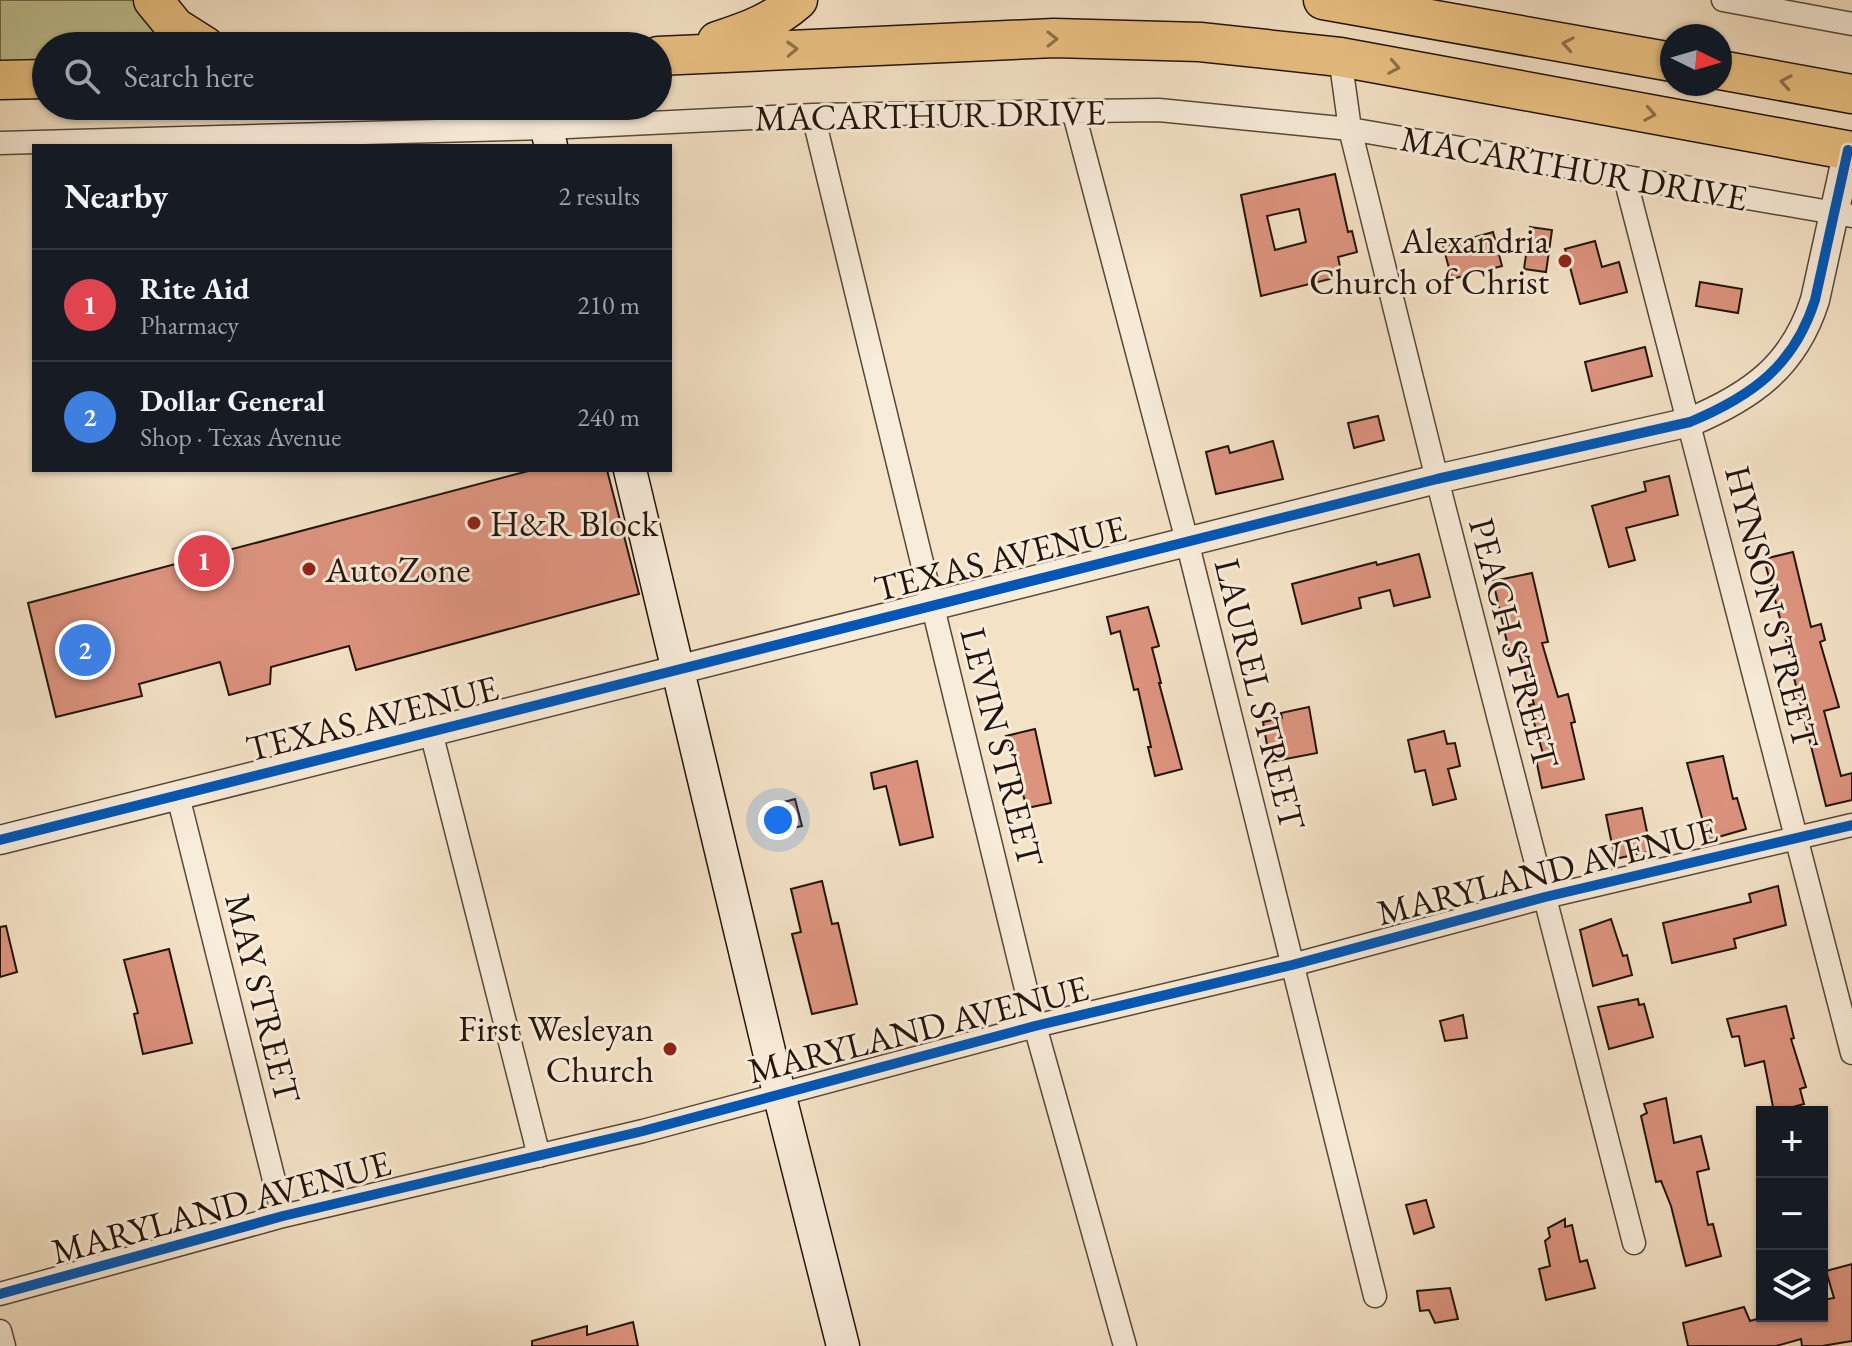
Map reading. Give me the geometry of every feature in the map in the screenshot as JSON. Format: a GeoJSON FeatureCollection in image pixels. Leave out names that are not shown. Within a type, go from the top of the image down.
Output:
{"type":"FeatureCollection","features":[{"type":"Feature","properties":{"kind":"highway"},"geometry":{"type":"LineString","coordinates":[[153,0],[183,32]]}},
{"type":"Feature","properties":{"kind":"highway"},"geometry":{"type":"LineString","coordinates":[[672,53],[758,27],[798,0]]}},
{"type":"Feature","properties":{"kind":"highway"},"geometry":{"type":"LineString","coordinates":[[1323,0],[1660,60]]}},
{"type":"Feature","properties":{"kind":"highway"},"geometry":{"type":"LineString","coordinates":[[1345,0],[1397,14]]}},
{"type":"Feature","properties":{"kind":"highway","name":"MACARTHUR DRIVE"},"geometry":{"type":"LineString","coordinates":[[672,55],[1054,38],[1200,42],[1340,57],[1851,144]]}},
{"type":"Feature","properties":{"kind":"highway"},"geometry":{"type":"LineString","coordinates":[[1732,72],[1852,94]]}},
{"type":"Feature","properties":{"kind":"highway"},"geometry":{"type":"LineString","coordinates":[[0,80],[32,79]]}},
{"type":"Feature","properties":{"kind":"main road"},"geometry":{"type":"LineString","coordinates":[[630,472],[779,1093],[843,1346]]}},
{"type":"Feature","properties":{"kind":"street"},"geometry":{"type":"LineString","coordinates":[[1723,0],[1852,24]]}},
{"type":"Feature","properties":{"kind":"street","name":"PEACH STREET"},"geometry":{"type":"LineString","coordinates":[[1340,57],[1350,129],[1634,1243]]}},
{"type":"Feature","properties":{"kind":"street","name":"LAUREL STREET"},"geometry":{"type":"LineString","coordinates":[[1073,110],[1187,541],[1375,1296]]}},
{"type":"Feature","properties":{"kind":"street","name":"MACARTHUR DRIVE"},"geometry":{"type":"LineString","coordinates":[[0,143],[546,127],[813,115],[1159,110],[1350,129],[1843,214]]}},
{"type":"Feature","properties":{"kind":"street","name":"LEVIN STREET"},"geometry":{"type":"LineString","coordinates":[[813,115],[1035,1026],[1125,1346]]}},
{"type":"Feature","properties":{"kind":"street","name":"TEXAS AVENUE"},"geometry":{"type":"LineString","coordinates":[[0,840],[932,603],[1437,479],[1690,422],[1760,385],[1796,345],[1808,323],[1843,214],[1851,144]]}},
{"type":"Feature","properties":{"kind":"street","name":"HYNSON STREET"},"geometry":{"type":"LineString","coordinates":[[1625,178],[1852,1053]]}},
{"type":"Feature","properties":{"kind":"street"},"geometry":{"type":"LineString","coordinates":[[431,732],[539,1156]]}},
{"type":"Feature","properties":{"kind":"street","name":"MAY STREET"},"geometry":{"type":"LineString","coordinates":[[178,796],[283,1216]]}},
{"type":"Feature","properties":{"kind":"street","name":"MARYLAND AVENUE"},"geometry":{"type":"LineString","coordinates":[[0,1294],[283,1216],[539,1156],[1035,1026],[1292,965],[1545,897],[1852,825]]}},
{"type":"Feature","properties":{"kind":"street"},"geometry":{"type":"LineString","coordinates":[[0,1331],[4,1346]]}},
{"type":"Feature","properties":{"kind":"green space"},"geometry":{"type":"Polygon","coordinates":[[[0,0],[144,0],[176,32],[32,32],[32,64],[0,65],[0,0]]]}},
{"type":"Feature","properties":{"kind":"building"},"geometry":{"type":"Polygon","coordinates":[[[1335,174],[1348,232],[1352,231],[1357,252],[1338,257],[1342,276],[1261,296],[1241,195],[1335,174]],[[1299,209],[1267,216],[1275,250],[1306,242],[1299,209]]]}},
{"type":"Feature","properties":{"kind":"building"},"geometry":{"type":"Polygon","coordinates":[[[1530,227],[1552,230],[1546,272],[1524,269],[1530,227]]]}},
{"type":"Feature","properties":{"kind":"building"},"geometry":{"type":"Polygon","coordinates":[[[1493,232],[1502,266],[1452,279],[1443,246],[1493,232]]]}},
{"type":"Feature","properties":{"kind":"building"},"geometry":{"type":"Polygon","coordinates":[[[1595,241],[1602,267],[1619,262],[1627,292],[1580,304],[1565,249],[1595,241]]]}},
{"type":"Feature","properties":{"kind":"building"},"geometry":{"type":"Polygon","coordinates":[[[1700,282],[1742,289],[1738,313],[1696,306],[1700,282]]]}},
{"type":"Feature","properties":{"kind":"building"},"geometry":{"type":"Polygon","coordinates":[[[1645,347],[1652,376],[1592,391],[1585,362],[1645,347]]]}},
{"type":"Feature","properties":{"kind":"building"},"geometry":{"type":"Polygon","coordinates":[[[1378,416],[1384,440],[1354,448],[1348,423],[1378,416]]]}},
{"type":"Feature","properties":{"kind":"building"},"geometry":{"type":"Polygon","coordinates":[[[1273,441],[1283,479],[1216,494],[1206,452],[1228,446],[1230,453],[1273,441]]]}},
{"type":"Feature","properties":{"kind":"building"},"geometry":{"type":"Polygon","coordinates":[[[524,472],[608,472],[639,594],[356,670],[349,646],[271,667],[270,684],[229,695],[220,662],[139,684],[142,696],[56,717],[28,603],[524,472]]]}},
{"type":"Feature","properties":{"kind":"building"},"geometry":{"type":"Polygon","coordinates":[[[1669,476],[1678,515],[1626,528],[1635,560],[1609,567],[1592,506],[1646,491],[1644,482],[1669,476]]]}},
{"type":"Feature","properties":{"kind":"building"},"geometry":{"type":"Polygon","coordinates":[[[1793,552],[1811,627],[1821,624],[1825,640],[1820,642],[1839,707],[1824,711],[1841,776],[1852,773],[1852,800],[1826,806],[1764,559],[1793,552]]]}},
{"type":"Feature","properties":{"kind":"building"},"geometry":{"type":"Polygon","coordinates":[[[1419,554],[1430,597],[1394,606],[1390,590],[1359,598],[1361,608],[1302,624],[1292,584],[1419,554]]]}},
{"type":"Feature","properties":{"kind":"building"},"geometry":{"type":"Polygon","coordinates":[[[1532,573],[1548,642],[1542,643],[1558,697],[1568,694],[1575,722],[1571,723],[1584,779],[1542,788],[1536,759],[1544,757],[1529,705],[1534,704],[1518,649],[1509,651],[1493,581],[1532,573]]]}},
{"type":"Feature","properties":{"kind":"building"},"geometry":{"type":"Polygon","coordinates":[[[1148,607],[1159,646],[1152,648],[1159,683],[1182,769],[1155,776],[1138,689],[1134,690],[1120,631],[1111,634],[1107,617],[1148,607]]]}},
{"type":"Feature","properties":{"kind":"building"},"geometry":{"type":"Polygon","coordinates":[[[1309,707],[1317,753],[1270,762],[1263,722],[1282,718],[1281,713],[1309,707]]]}},
{"type":"Feature","properties":{"kind":"building"},"geometry":{"type":"Polygon","coordinates":[[[1035,729],[1051,803],[1027,808],[1006,736],[1035,729]]]}},
{"type":"Feature","properties":{"kind":"building"},"geometry":{"type":"Polygon","coordinates":[[[1444,731],[1447,744],[1455,743],[1460,766],[1448,769],[1456,799],[1433,805],[1425,770],[1415,772],[1408,740],[1444,731]]]}},
{"type":"Feature","properties":{"kind":"building"},"geometry":{"type":"Polygon","coordinates":[[[1723,756],[1733,799],[1737,798],[1746,829],[1708,840],[1687,763],[1723,756]]]}},
{"type":"Feature","properties":{"kind":"building"},"geometry":{"type":"Polygon","coordinates":[[[917,761],[933,837],[900,845],[886,786],[874,789],[871,773],[917,761]]]}},
{"type":"Feature","properties":{"kind":"building"},"geometry":{"type":"Polygon","coordinates":[[[795,799],[802,826],[776,832],[769,806],[795,799]]]}},
{"type":"Feature","properties":{"kind":"building"},"geometry":{"type":"Polygon","coordinates":[[[1642,808],[1651,851],[1615,859],[1606,815],[1642,808]]]}},
{"type":"Feature","properties":{"kind":"building"},"geometry":{"type":"Polygon","coordinates":[[[822,881],[832,924],[838,923],[857,1004],[812,1014],[792,934],[801,932],[791,889],[822,881]]]}},
{"type":"Feature","properties":{"kind":"building"},"geometry":{"type":"Polygon","coordinates":[[[1778,886],[1786,925],[1734,939],[1736,948],[1672,963],[1663,923],[1751,902],[1749,894],[1778,886]]]}},
{"type":"Feature","properties":{"kind":"building"},"geometry":{"type":"Polygon","coordinates":[[[1611,919],[1632,975],[1593,986],[1580,930],[1611,919]]]}},
{"type":"Feature","properties":{"kind":"building"},"geometry":{"type":"Polygon","coordinates":[[[6,926],[17,972],[0,977],[0,927],[6,926]]]}},
{"type":"Feature","properties":{"kind":"building"},"geometry":{"type":"Polygon","coordinates":[[[169,949],[192,1043],[143,1054],[134,1014],[138,1013],[124,960],[169,949]]]}},
{"type":"Feature","properties":{"kind":"building"},"geometry":{"type":"Polygon","coordinates":[[[1638,999],[1639,1005],[1644,1004],[1653,1037],[1609,1049],[1598,1007],[1638,999]]]}},
{"type":"Feature","properties":{"kind":"building"},"geometry":{"type":"Polygon","coordinates":[[[1786,1006],[1794,1038],[1791,1039],[1806,1087],[1800,1089],[1804,1104],[1773,1106],[1764,1061],[1745,1066],[1739,1036],[1732,1037],[1727,1019],[1786,1006]]]}},
{"type":"Feature","properties":{"kind":"building"},"geometry":{"type":"Polygon","coordinates":[[[1463,1015],[1467,1038],[1445,1041],[1440,1021],[1463,1015]]]}},
{"type":"Feature","properties":{"kind":"building"},"geometry":{"type":"Polygon","coordinates":[[[1666,1098],[1674,1143],[1701,1136],[1709,1169],[1697,1172],[1708,1225],[1713,1224],[1721,1256],[1686,1266],[1671,1206],[1661,1181],[1656,1182],[1641,1116],[1647,1113],[1644,1104],[1666,1098]]]}},
{"type":"Feature","properties":{"kind":"building"},"geometry":{"type":"Polygon","coordinates":[[[1426,1200],[1434,1227],[1414,1234],[1406,1205],[1426,1200]]]}},
{"type":"Feature","properties":{"kind":"building"},"geometry":{"type":"Polygon","coordinates":[[[1565,1219],[1565,1227],[1572,1225],[1580,1262],[1587,1260],[1595,1288],[1546,1300],[1539,1269],[1550,1266],[1545,1241],[1550,1237],[1548,1228],[1565,1219]]]}},
{"type":"Feature","properties":{"kind":"building"},"geometry":{"type":"Polygon","coordinates":[[[1852,1264],[1852,1341],[1822,1346],[1802,1346],[1801,1339],[1776,1346],[1688,1346],[1683,1323],[1744,1307],[1750,1321],[1828,1322],[1828,1299],[1834,1298],[1828,1270],[1852,1264]]]}},
{"type":"Feature","properties":{"kind":"building"},"geometry":{"type":"Polygon","coordinates":[[[1450,1288],[1458,1319],[1435,1323],[1429,1310],[1420,1311],[1417,1291],[1450,1288]]]}},
{"type":"Feature","properties":{"kind":"building"},"geometry":{"type":"Polygon","coordinates":[[[633,1322],[638,1346],[532,1346],[532,1341],[587,1326],[587,1335],[633,1322]]]}},
{"type":"Feature","properties":{"kind":"cycle path"},"geometry":{"type":"LineString","coordinates":[[0,840],[1437,479],[1690,422],[1751,389],[1783,361],[1795,343],[1815,300],[1848,150]]}},
{"type":"Feature","properties":{"kind":"cycle path"},"geometry":{"type":"LineString","coordinates":[[0,1294],[283,1216],[643,1131],[1035,1026],[1292,965],[1545,897],[1852,825]]}},
{"type":"Feature","properties":{"kind":"place","name":"Alexandria Church of Christ"},"geometry":{"type":"Point","coordinates":[1565,261]}},
{"type":"Feature","properties":{"kind":"place","name":"H&R Block"},"geometry":{"type":"Point","coordinates":[474,523]}},
{"type":"Feature","properties":{"kind":"place","name":"Rite Aid"},"geometry":{"type":"Point","coordinates":[204,561]}},
{"type":"Feature","properties":{"kind":"place","name":"AutoZone"},"geometry":{"type":"Point","coordinates":[309,569]}},
{"type":"Feature","properties":{"kind":"place","name":"Dollar General"},"geometry":{"type":"Point","coordinates":[85,650]}},
{"type":"Feature","properties":{"kind":"place","name":"First Wesleyan Church"},"geometry":{"type":"Point","coordinates":[670,1049]}}]}
